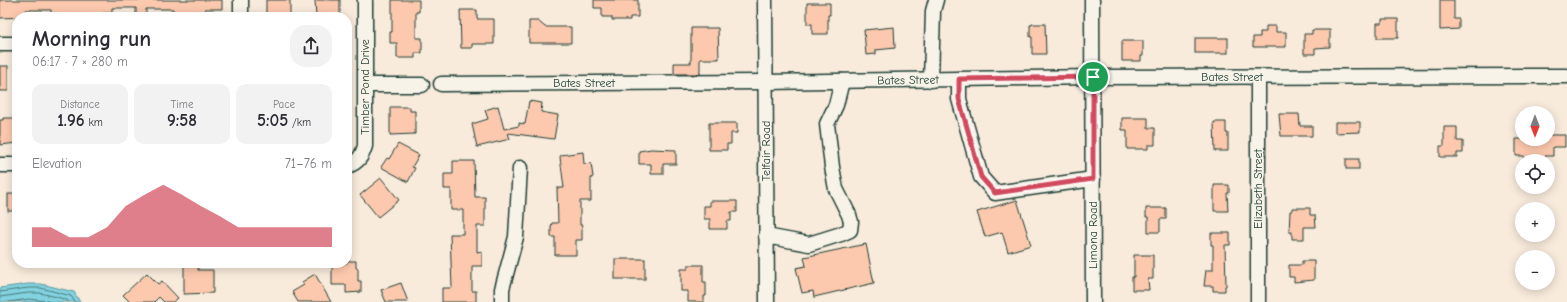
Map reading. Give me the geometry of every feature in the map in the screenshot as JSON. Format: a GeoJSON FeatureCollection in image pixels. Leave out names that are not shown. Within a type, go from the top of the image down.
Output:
{"type":"FeatureCollection","features":[{"type":"Feature","properties":{"kind":"street"},"geometry":{"type":"LineString","coordinates":[[241,0],[241,12]]}},
{"type":"Feature","properties":{"kind":"street","name":"Timber Pond Drive"},"geometry":{"type":"LineString","coordinates":[[352,163],[358,160],[363,154],[365,146],[365,0]]}},
{"type":"Feature","properties":{"kind":"street","name":"Telfair Road"},"geometry":{"type":"LineString","coordinates":[[765,0],[767,302]]}},
{"type":"Feature","properties":{"kind":"street"},"geometry":{"type":"LineString","coordinates":[[931,80],[933,12],[936,0]]}},
{"type":"Feature","properties":{"kind":"street","name":"Limona Road"},"geometry":{"type":"LineString","coordinates":[[1092,0],[1093,302]]}},
{"type":"Feature","properties":{"kind":"street"},"geometry":{"type":"LineString","coordinates":[[0,44],[12,44]]}},
{"type":"Feature","properties":{"kind":"street","name":"Bates Street"},"geometry":{"type":"LineString","coordinates":[[441,84],[765,82],[1093,77],[1567,76]]}},
{"type":"Feature","properties":{"kind":"street","name":"Elizabeth Street"},"geometry":{"type":"LineString","coordinates":[[1258,77],[1258,302]]}},
{"type":"Feature","properties":{"kind":"street"},"geometry":{"type":"LineString","coordinates":[[959,79],[959,99],[981,177],[995,193],[1093,179]]}},
{"type":"Feature","properties":{"kind":"street"},"geometry":{"type":"LineString","coordinates":[[766,236],[809,244],[850,230],[851,222],[849,215],[836,189],[827,124],[836,105],[842,81]]}},
{"type":"Feature","properties":{"kind":"street"},"geometry":{"type":"LineString","coordinates":[[366,85],[422,85]]}},
{"type":"Feature","properties":{"kind":"street"},"geometry":{"type":"LineString","coordinates":[[0,165],[12,165]]}},
{"type":"Feature","properties":{"kind":"street"},"geometry":{"type":"LineString","coordinates":[[502,302],[502,289],[516,237],[520,168]]}},
{"type":"Feature","properties":{"kind":"water"},"geometry":{"type":"Polygon","coordinates":[[[28,284],[41,284],[74,292],[80,302],[0,302],[0,288],[28,284]]]}},
{"type":"Feature","properties":{"kind":"building"},"geometry":{"type":"Polygon","coordinates":[[[0,0],[222,0],[222,9],[205,9],[205,12],[173,12],[173,9],[146,9],[146,12],[136,12],[136,8],[112,8],[112,12],[51,12],[51,10],[26,10],[26,12],[12,12],[12,18],[0,18],[0,0]]]}},
{"type":"Feature","properties":{"kind":"building"},"geometry":{"type":"Polygon","coordinates":[[[266,0],[290,0],[290,12],[266,12],[266,0]]]}},
{"type":"Feature","properties":{"kind":"building"},"geometry":{"type":"Polygon","coordinates":[[[315,0],[340,0],[340,12],[316,12],[315,0]]]}},
{"type":"Feature","properties":{"kind":"building"},"geometry":{"type":"Polygon","coordinates":[[[392,0],[419,0],[419,12],[416,12],[416,38],[422,38],[422,53],[415,53],[415,58],[397,58],[397,43],[390,43],[390,32],[392,32],[392,0]]]}},
{"type":"Feature","properties":{"kind":"building"},"geometry":{"type":"Polygon","coordinates":[[[594,0],[638,0],[638,17],[630,17],[630,20],[612,20],[612,17],[602,17],[602,8],[594,8],[594,0]]]}},
{"type":"Feature","properties":{"kind":"building"},"geometry":{"type":"Polygon","coordinates":[[[1440,0],[1454,0],[1454,19],[1459,19],[1459,29],[1440,30],[1440,0]]]}},
{"type":"Feature","properties":{"kind":"building"},"geometry":{"type":"Polygon","coordinates":[[[807,3],[830,3],[830,15],[828,15],[828,34],[812,34],[812,24],[807,24],[807,3]]]}},
{"type":"Feature","properties":{"kind":"building"},"geometry":{"type":"Polygon","coordinates":[[[460,10],[477,10],[477,19],[494,19],[494,44],[472,44],[472,48],[461,48],[460,10]]]}},
{"type":"Feature","properties":{"kind":"building"},"geometry":{"type":"Polygon","coordinates":[[[1382,19],[1398,19],[1398,38],[1377,38],[1377,23],[1382,23],[1382,19]]]}},
{"type":"Feature","properties":{"kind":"building"},"geometry":{"type":"Polygon","coordinates":[[[529,21],[538,21],[545,27],[571,27],[571,43],[529,43],[529,21]]]}},
{"type":"Feature","properties":{"kind":"building"},"geometry":{"type":"Polygon","coordinates":[[[1045,24],[1046,54],[1032,54],[1030,25],[1045,24]]]}},
{"type":"Feature","properties":{"kind":"building"},"geometry":{"type":"Polygon","coordinates":[[[1266,26],[1276,26],[1276,32],[1286,32],[1286,47],[1253,47],[1253,37],[1260,37],[1260,32],[1266,32],[1266,26]]]}},
{"type":"Feature","properties":{"kind":"building"},"geometry":{"type":"Polygon","coordinates":[[[894,27],[895,48],[876,50],[876,54],[866,55],[864,30],[894,27]]]}},
{"type":"Feature","properties":{"kind":"building"},"geometry":{"type":"Polygon","coordinates":[[[691,28],[718,28],[719,59],[700,59],[700,74],[674,74],[674,63],[691,63],[691,28]]]}},
{"type":"Feature","properties":{"kind":"building"},"geometry":{"type":"Polygon","coordinates":[[[1312,30],[1330,30],[1330,47],[1315,48],[1315,54],[1304,54],[1304,34],[1312,34],[1312,30]]]}},
{"type":"Feature","properties":{"kind":"building"},"geometry":{"type":"Polygon","coordinates":[[[1195,38],[1228,38],[1228,53],[1195,53],[1195,38]]]}},
{"type":"Feature","properties":{"kind":"building"},"geometry":{"type":"Polygon","coordinates":[[[1122,41],[1143,41],[1143,56],[1141,56],[1141,61],[1122,61],[1122,41]]]}},
{"type":"Feature","properties":{"kind":"building"},"geometry":{"type":"Polygon","coordinates":[[[0,66],[8,66],[8,91],[0,91],[0,66]]]}},
{"type":"Feature","properties":{"kind":"building"},"geometry":{"type":"Polygon","coordinates":[[[529,101],[542,103],[541,112],[558,115],[554,139],[508,133],[510,139],[477,147],[472,124],[488,119],[485,110],[498,106],[504,129],[519,126],[519,123],[525,124],[529,101]]]}},
{"type":"Feature","properties":{"kind":"building"},"geometry":{"type":"Polygon","coordinates":[[[390,107],[410,107],[410,111],[415,111],[415,134],[390,135],[390,107]]]}},
{"type":"Feature","properties":{"kind":"building"},"geometry":{"type":"Polygon","coordinates":[[[1279,114],[1299,114],[1300,126],[1312,126],[1312,136],[1281,136],[1279,114]]]}},
{"type":"Feature","properties":{"kind":"building"},"geometry":{"type":"Polygon","coordinates":[[[3,118],[12,118],[12,144],[0,145],[0,120],[3,120],[3,118]]]}},
{"type":"Feature","properties":{"kind":"building"},"geometry":{"type":"Polygon","coordinates":[[[1122,118],[1148,118],[1148,128],[1155,128],[1155,145],[1148,145],[1148,149],[1127,149],[1127,130],[1122,130],[1122,118]]]}},
{"type":"Feature","properties":{"kind":"building"},"geometry":{"type":"Polygon","coordinates":[[[1214,122],[1226,122],[1226,133],[1228,133],[1228,151],[1215,151],[1214,122]]]}},
{"type":"Feature","properties":{"kind":"building"},"geometry":{"type":"Polygon","coordinates":[[[1335,122],[1360,122],[1360,132],[1335,133],[1335,122]]]}},
{"type":"Feature","properties":{"kind":"building"},"geometry":{"type":"Polygon","coordinates":[[[709,123],[737,123],[737,133],[731,133],[731,144],[727,144],[727,150],[709,150],[709,123]]]}},
{"type":"Feature","properties":{"kind":"building"},"geometry":{"type":"Polygon","coordinates":[[[1444,127],[1457,127],[1457,141],[1463,141],[1463,153],[1457,153],[1457,157],[1440,157],[1440,146],[1444,146],[1444,127]]]}},
{"type":"Feature","properties":{"kind":"building"},"geometry":{"type":"Polygon","coordinates":[[[1555,135],[1565,135],[1565,147],[1553,147],[1553,154],[1516,154],[1516,146],[1555,146],[1555,135]]]}},
{"type":"Feature","properties":{"kind":"building"},"geometry":{"type":"Polygon","coordinates":[[[398,144],[419,155],[412,167],[415,168],[408,182],[381,167],[387,158],[389,159],[398,144]]]}},
{"type":"Feature","properties":{"kind":"building"},"geometry":{"type":"Polygon","coordinates":[[[651,149],[676,150],[676,164],[663,164],[663,174],[651,174],[651,164],[639,164],[639,151],[651,149]]]}},
{"type":"Feature","properties":{"kind":"building"},"geometry":{"type":"Polygon","coordinates":[[[583,152],[584,164],[591,163],[593,177],[591,178],[591,201],[580,201],[580,225],[582,225],[582,240],[576,240],[576,255],[555,255],[555,237],[551,237],[551,227],[552,223],[558,223],[557,188],[564,188],[560,157],[561,155],[583,152]]]}},
{"type":"Feature","properties":{"kind":"building"},"geometry":{"type":"Polygon","coordinates":[[[1346,159],[1359,159],[1359,169],[1346,169],[1346,159]]]}},
{"type":"Feature","properties":{"kind":"building"},"geometry":{"type":"Polygon","coordinates":[[[453,161],[474,161],[475,197],[485,197],[485,226],[477,226],[477,252],[482,251],[482,266],[472,266],[472,291],[476,291],[476,302],[442,302],[442,288],[452,288],[450,234],[463,234],[463,210],[451,210],[451,189],[444,189],[444,174],[453,174],[453,161]]]}},
{"type":"Feature","properties":{"kind":"building"},"geometry":{"type":"Polygon","coordinates":[[[381,178],[399,200],[378,217],[360,195],[381,178]]]}},
{"type":"Feature","properties":{"kind":"building"},"geometry":{"type":"Polygon","coordinates":[[[1214,185],[1229,185],[1229,193],[1227,193],[1228,211],[1214,211],[1214,185]]]}},
{"type":"Feature","properties":{"kind":"building"},"geometry":{"type":"Polygon","coordinates":[[[8,194],[12,194],[12,211],[8,211],[8,194]]]}},
{"type":"Feature","properties":{"kind":"building"},"geometry":{"type":"Polygon","coordinates":[[[1017,200],[1031,245],[1008,252],[1002,232],[985,237],[977,212],[1017,200]]]}},
{"type":"Feature","properties":{"kind":"building"},"geometry":{"type":"Polygon","coordinates":[[[710,201],[737,201],[737,212],[731,212],[731,221],[727,221],[727,229],[710,229],[710,219],[704,219],[704,206],[710,206],[710,201]]]}},
{"type":"Feature","properties":{"kind":"building"},"geometry":{"type":"Polygon","coordinates":[[[1146,208],[1166,208],[1166,219],[1160,219],[1160,232],[1148,232],[1148,217],[1146,217],[1146,208]]]}},
{"type":"Feature","properties":{"kind":"building"},"geometry":{"type":"Polygon","coordinates":[[[1292,208],[1310,208],[1310,215],[1315,215],[1316,227],[1304,227],[1304,239],[1292,239],[1292,232],[1289,232],[1290,211],[1292,211],[1292,208]]]}},
{"type":"Feature","properties":{"kind":"building"},"geometry":{"type":"Polygon","coordinates":[[[1211,233],[1230,233],[1230,245],[1225,245],[1225,291],[1213,291],[1213,286],[1204,286],[1206,270],[1213,270],[1213,245],[1211,245],[1211,233]]]}},
{"type":"Feature","properties":{"kind":"building"},"geometry":{"type":"Polygon","coordinates":[[[866,244],[874,283],[814,297],[813,291],[802,293],[796,268],[806,266],[804,257],[866,244]]]}},
{"type":"Feature","properties":{"kind":"building"},"geometry":{"type":"Polygon","coordinates":[[[1134,255],[1153,255],[1153,279],[1148,279],[1149,290],[1132,290],[1132,277],[1134,277],[1134,255]]]}},
{"type":"Feature","properties":{"kind":"building"},"geometry":{"type":"Polygon","coordinates":[[[615,259],[645,259],[645,279],[615,279],[615,259]]]}},
{"type":"Feature","properties":{"kind":"building"},"geometry":{"type":"Polygon","coordinates":[[[352,261],[356,261],[356,268],[358,268],[358,281],[361,281],[361,292],[346,293],[346,285],[332,285],[332,268],[352,268],[352,261]]]}},
{"type":"Feature","properties":{"kind":"building"},"geometry":{"type":"Polygon","coordinates":[[[1302,261],[1314,261],[1314,280],[1294,282],[1294,277],[1289,277],[1289,265],[1302,265],[1302,261]]]}},
{"type":"Feature","properties":{"kind":"building"},"geometry":{"type":"Polygon","coordinates":[[[688,265],[703,265],[703,282],[706,282],[706,296],[704,296],[704,302],[688,302],[688,291],[681,291],[681,269],[688,269],[688,265]]]}},
{"type":"Feature","properties":{"kind":"building"},"geometry":{"type":"Polygon","coordinates":[[[184,268],[213,270],[213,293],[184,294],[184,268]]]}},
{"type":"Feature","properties":{"kind":"building"},"geometry":{"type":"Polygon","coordinates":[[[147,273],[158,284],[162,281],[178,298],[173,302],[164,302],[159,297],[154,302],[130,302],[123,295],[147,273]]]}},
{"type":"Feature","properties":{"kind":"building"},"geometry":{"type":"Polygon","coordinates":[[[315,274],[331,302],[298,302],[292,292],[304,285],[302,282],[315,274]]]}},
{"type":"Feature","properties":{"kind":"building"},"geometry":{"type":"Polygon","coordinates":[[[401,283],[408,302],[386,302],[381,290],[401,283]]]}},
{"type":"Feature","properties":{"kind":"route"},"geometry":{"type":"LineString","coordinates":[[1093,77],[1093,179],[995,193],[981,177],[959,99],[959,79],[1093,77]]}}]}
